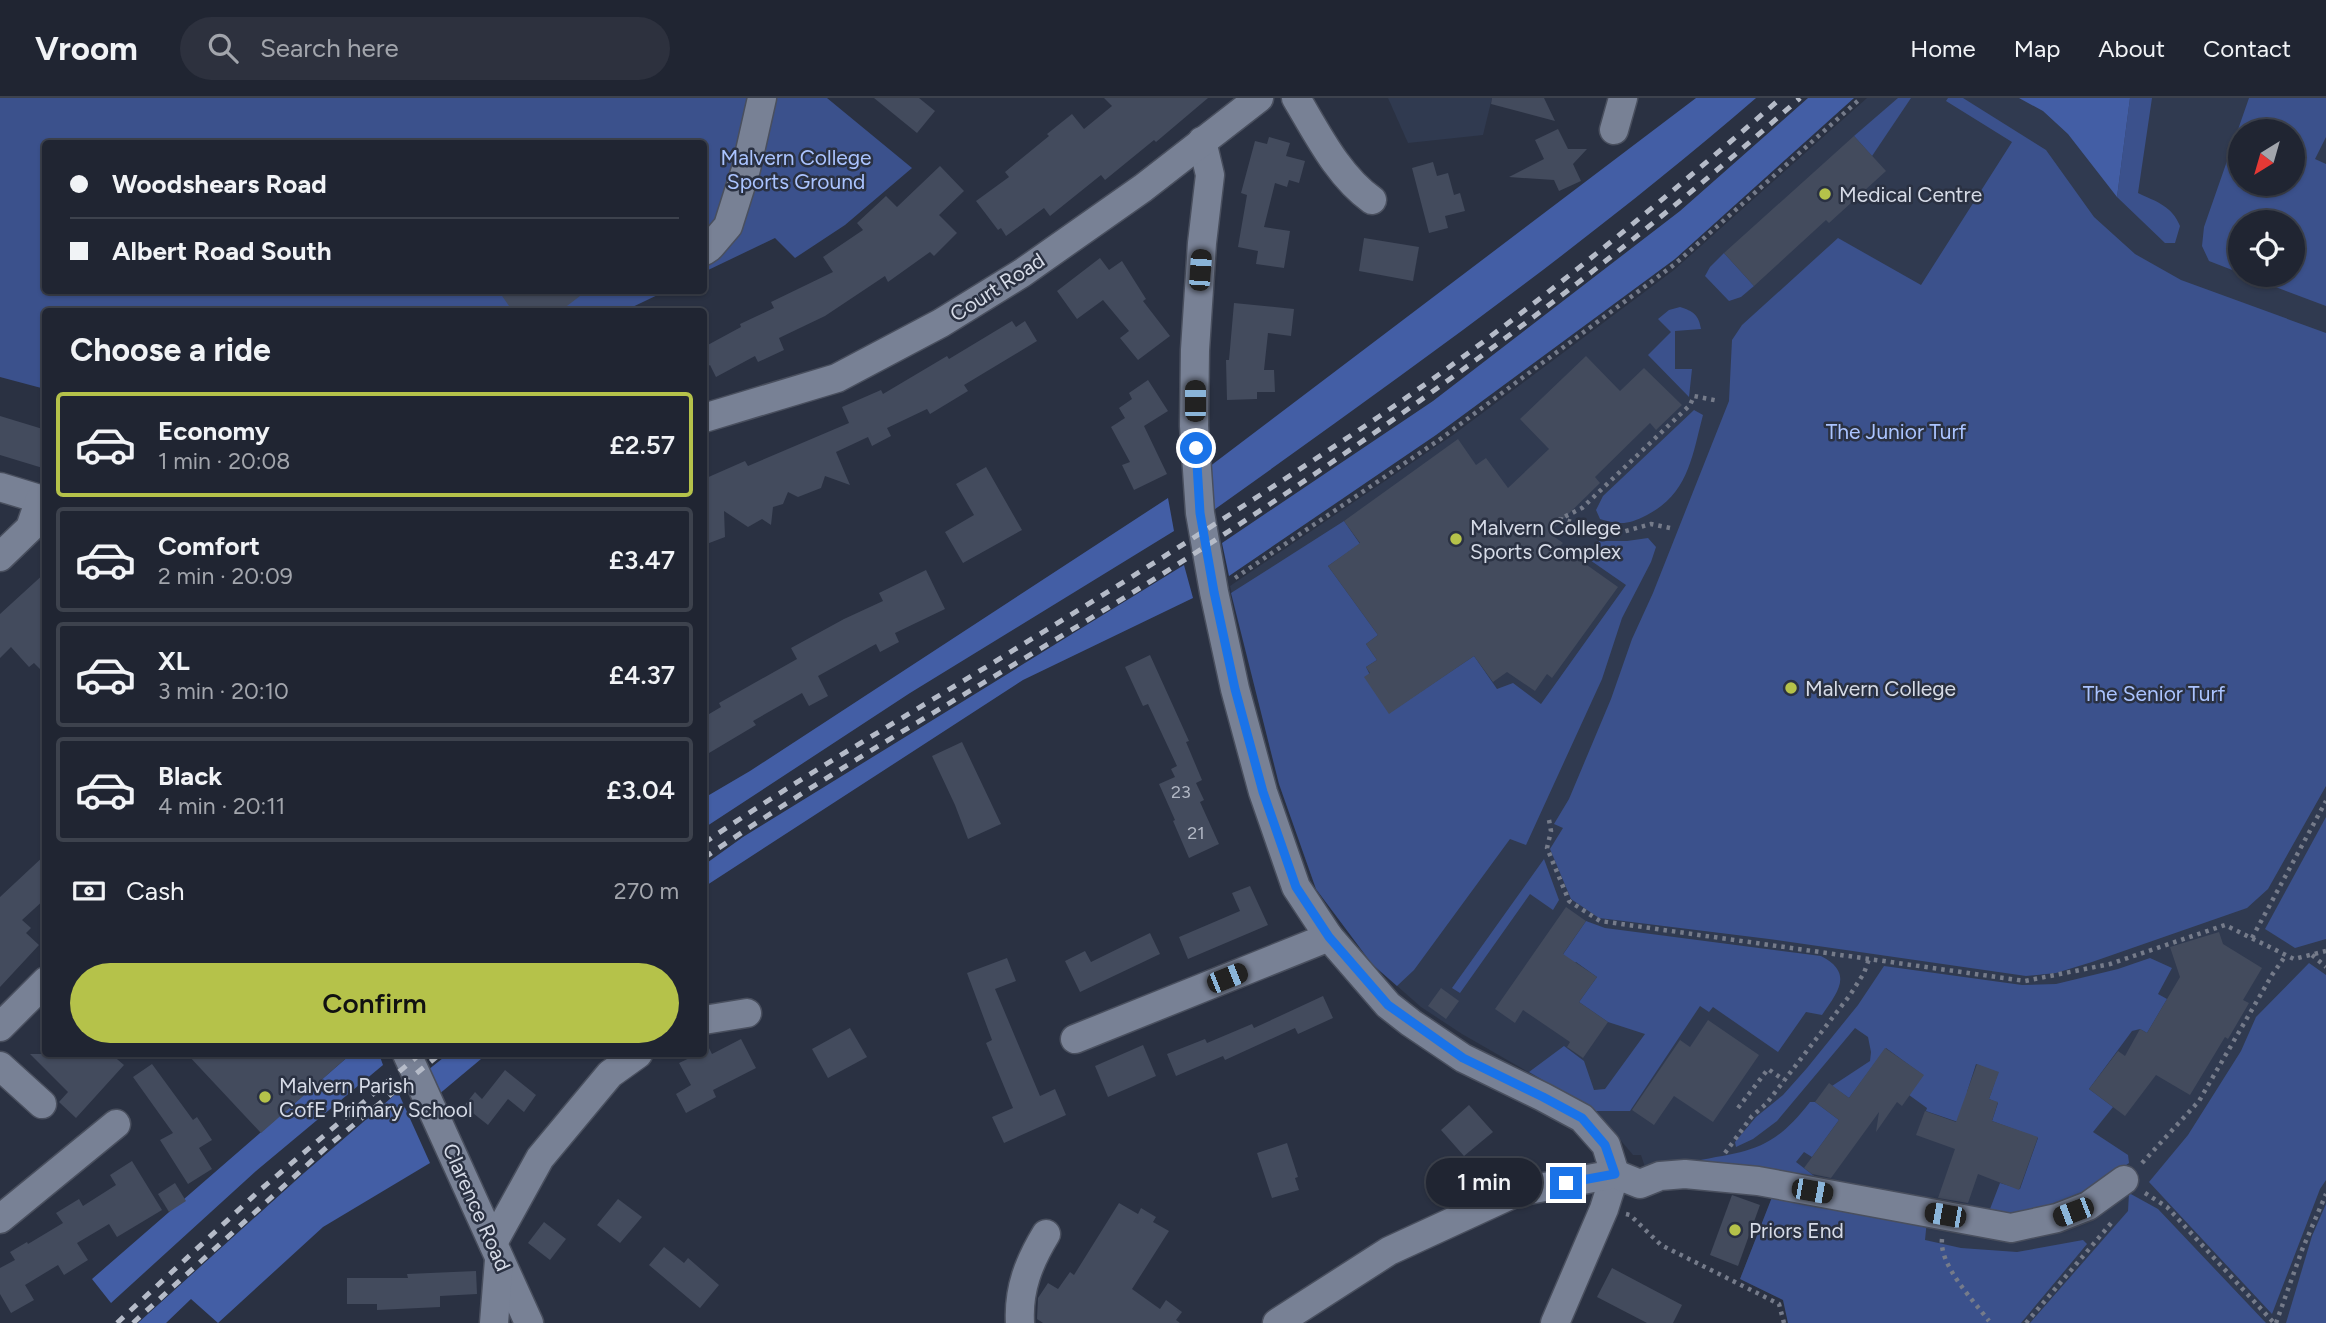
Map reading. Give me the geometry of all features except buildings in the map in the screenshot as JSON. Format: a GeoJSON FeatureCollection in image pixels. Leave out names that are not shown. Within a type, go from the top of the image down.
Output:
{"type":"FeatureCollection","features":[{"type":"Feature","properties":{"kind":"street"},"geometry":{"type":"LineString","coordinates":[[707,249],[728,226],[746,169],[762,98]]}},
{"type":"Feature","properties":{"kind":"street","name":"Court Road"},"geometry":{"type":"LineString","coordinates":[[707,417],[837,378],[942,323],[1022,273],[1143,188],[1259,98]]}},
{"type":"Feature","properties":{"kind":"street"},"geometry":{"type":"LineString","coordinates":[[1296,98],[1357,190],[1372,200]]}},
{"type":"Feature","properties":{"kind":"street"},"geometry":{"type":"LineString","coordinates":[[1614,130],[1623,98]]}},
{"type":"Feature","properties":{"kind":"street"},"geometry":{"type":"LineString","coordinates":[[1202,141],[1210,175],[1202,243],[1195,350],[1195,426],[1200,513],[1235,689],[1263,792],[1296,887],[1329,937],[1388,1005],[1463,1058],[1582,1118],[1605,1145],[1615,1174],[1604,1209],[1555,1323]]}},
{"type":"Feature","properties":{"kind":"street"},"geometry":{"type":"LineString","coordinates":[[0,487],[42,500]]}},
{"type":"Feature","properties":{"kind":"street"},"geometry":{"type":"LineString","coordinates":[[0,557],[30,528],[42,502]]}},
{"type":"Feature","properties":{"kind":"street"},"geometry":{"type":"LineString","coordinates":[[1075,1039],[1329,937]]}},
{"type":"Feature","properties":{"kind":"street"},"geometry":{"type":"LineString","coordinates":[[0,1027],[42,985]]}},
{"type":"Feature","properties":{"kind":"street"},"geometry":{"type":"LineString","coordinates":[[707,1020],[747,1013]]}},
{"type":"Feature","properties":{"kind":"street","name":"Clarence Road"},"geometry":{"type":"LineString","coordinates":[[408,1057],[529,1323]]}},
{"type":"Feature","properties":{"kind":"street"},"geometry":{"type":"LineString","coordinates":[[494,1323],[496,1250],[540,1158],[610,1074],[634,1057]]}},
{"type":"Feature","properties":{"kind":"street"},"geometry":{"type":"LineString","coordinates":[[0,1066],[42,1104]]}},
{"type":"Feature","properties":{"kind":"street"},"geometry":{"type":"LineString","coordinates":[[0,1219],[116,1124]]}},
{"type":"Feature","properties":{"kind":"street"},"geometry":{"type":"LineString","coordinates":[[1277,1323],[1389,1251],[1517,1192],[1615,1174],[1640,1184],[1660,1176],[1685,1174],[1758,1181],[2011,1228],[2057,1218],[2088,1206],[2124,1180]]}},
{"type":"Feature","properties":{"kind":"street"},"geometry":{"type":"LineString","coordinates":[[1020,1323],[1021,1288],[1028,1267],[1046,1234]]}},
{"type":"Feature","properties":{"kind":"path"},"geometry":{"type":"LineString","coordinates":[[1214,592],[1439,440],[1675,264],[1861,98]]}},
{"type":"Feature","properties":{"kind":"path"},"geometry":{"type":"LineString","coordinates":[[1670,528],[1651,524],[1619,533],[1560,519],[1582,508],[1690,405],[1695,397],[1719,401]]}},
{"type":"Feature","properties":{"kind":"path"},"geometry":{"type":"LineString","coordinates":[[2252,938],[2326,801]]}},
{"type":"Feature","properties":{"kind":"path"},"geometry":{"type":"LineString","coordinates":[[1549,820],[1551,831],[1547,848],[1569,901],[1600,921],[2025,981],[2110,964],[2225,925],[2294,959],[2326,951]]}},
{"type":"Feature","properties":{"kind":"path"},"geometry":{"type":"LineString","coordinates":[[2286,955],[2199,1101],[2159,1147],[2124,1180],[2167,1207],[2275,1323],[2326,1194]]}},
{"type":"Feature","properties":{"kind":"path"},"geometry":{"type":"LineString","coordinates":[[2312,955],[2326,967]]}},
{"type":"Feature","properties":{"kind":"path"},"geometry":{"type":"LineString","coordinates":[[1716,1176],[1718,1162],[1850,995],[1864,973],[1868,959]]}},
{"type":"Feature","properties":{"kind":"path"},"geometry":{"type":"LineString","coordinates":[[1738,1108],[1768,1069],[1784,1080]]}},
{"type":"Feature","properties":{"kind":"path"},"geometry":{"type":"LineString","coordinates":[[1604,1209],[1630,1215],[1661,1245],[1779,1304],[1784,1323]]}},
{"type":"Feature","properties":{"kind":"path"},"geometry":{"type":"LineString","coordinates":[[2026,1323],[2115,1219]]}},
{"type":"Feature","properties":{"kind":"path"},"geometry":{"type":"LineString","coordinates":[[1941,1250],[1958,1281],[1989,1322],[1995,1323]]}},
{"type":"Feature","properties":{"kind":"shaded area"},"geometry":{"type":"Polygon","coordinates":[[[1388,98],[1492,98],[1483,135],[1408,143],[1388,98]]]}},
{"type":"Feature","properties":{"kind":"shaded area"},"geometry":{"type":"Polygon","coordinates":[[[1696,98],[1756,98],[1556,260],[1211,512],[1205,470],[1696,98]]]}},
{"type":"Feature","properties":{"kind":"shaded area"},"geometry":{"type":"Polygon","coordinates":[[[1808,98],[1854,98],[1675,259],[1436,435],[1229,576],[1222,543],[1433,401],[1680,211],[1808,98]]]}},
{"type":"Feature","properties":{"kind":"shaded area","name":"Malvern College"},"geometry":{"type":"Polygon","coordinates":[[[1867,98],[2326,98],[2326,1323],[1788,1323],[1783,1300],[1740,1279],[1774,1193],[1694,1185],[1647,1190],[1641,1155],[1633,1155],[1596,1111],[1462,1034],[1421,1007],[1372,964],[1316,889],[1279,784],[1230,586],[1453,435],[1674,270],[1867,98]]]}},
{"type":"Feature","properties":{"kind":"shaded area"},"geometry":{"type":"Polygon","coordinates":[[[2019,98],[2130,98],[2117,197],[2068,134],[2043,111],[2019,98]]]}},
{"type":"Feature","properties":{"kind":"shaded area"},"geometry":{"type":"Polygon","coordinates":[[[1168,498],[1174,531],[910,693],[707,826],[707,796],[750,771],[1168,498]]]}},
{"type":"Feature","properties":{"kind":"shaded area"},"geometry":{"type":"Polygon","coordinates":[[[1184,565],[1193,598],[1023,680],[707,885],[707,863],[743,837],[1184,565]]]}},
{"type":"Feature","properties":{"kind":"shaded area"},"geometry":{"type":"Polygon","coordinates":[[[348,1057],[380,1057],[383,1065],[256,1171],[111,1303],[92,1279],[348,1057]]]}},
{"type":"Feature","properties":{"kind":"shaded area"},"geometry":{"type":"Polygon","coordinates":[[[444,1057],[483,1057],[438,1095],[428,1070],[444,1057]]]}},
{"type":"Feature","properties":{"kind":"shaded area"},"geometry":{"type":"Polygon","coordinates":[[[398,1092],[430,1163],[323,1227],[218,1323],[191,1299],[166,1323],[138,1323],[304,1173],[398,1092]]]}},
{"type":"Feature","properties":{"kind":"green space","name":"Malvern College Sports Ground"},"geometry":{"type":"Polygon","coordinates":[[[0,98],[827,98],[912,168],[845,225],[795,258],[775,238],[707,271],[707,140],[42,140],[42,294],[660,294],[630,308],[42,308],[42,388],[0,377],[0,98]]]}},
{"type":"Feature","properties":{"kind":"green space"},"geometry":{"type":"Polygon","coordinates":[[[1898,98],[1911,98],[1872,156],[1854,136],[1898,98]]]}},
{"type":"Feature","properties":{"kind":"green space"},"geometry":{"type":"Polygon","coordinates":[[[1948,98],[1963,98],[2046,150],[2094,217],[2135,254],[2181,280],[2326,333],[2326,786],[2268,889],[2247,908],[2056,973],[2026,976],[1599,918],[1571,899],[1550,849],[1563,828],[1554,824],[1569,799],[1611,699],[1632,639],[1729,401],[1732,340],[1742,325],[1838,238],[1921,285],[2012,142],[1946,101],[1948,98]]]}},
{"type":"Feature","properties":{"kind":"green space"},"geometry":{"type":"Polygon","coordinates":[[[2130,98],[2152,98],[2138,193],[2163,205],[2177,219],[2180,226],[2175,243],[2165,243],[2117,197],[2130,98]]]}},
{"type":"Feature","properties":{"kind":"green space"},"geometry":{"type":"Polygon","coordinates":[[[2249,98],[2326,98],[2326,137],[2315,159],[2326,164],[2326,306],[2276,287],[2305,287],[2305,210],[2228,210],[2228,268],[2209,261],[2202,246],[2204,227],[2228,158],[2228,196],[2305,196],[2305,119],[2242,119],[2249,98]]]}},
{"type":"Feature","properties":{"kind":"green space"},"geometry":{"type":"Polygon","coordinates":[[[1724,253],[1754,286],[1741,297],[1729,301],[1705,276],[1724,253]]]}},
{"type":"Feature","properties":{"kind":"green space"},"geometry":{"type":"Polygon","coordinates":[[[1680,307],[1695,314],[1701,329],[1675,331],[1675,369],[1692,369],[1689,397],[1648,355],[1671,332],[1658,319],[1669,310],[1680,307]]]}},
{"type":"Feature","properties":{"kind":"green space"},"geometry":{"type":"Polygon","coordinates":[[[1694,410],[1703,415],[1691,460],[1672,496],[1661,506],[1634,521],[1619,523],[1600,519],[1596,510],[1603,496],[1694,410]]]}},
{"type":"Feature","properties":{"kind":"green space"},"geometry":{"type":"Polygon","coordinates":[[[1344,521],[1360,544],[1328,566],[1378,635],[1366,644],[1377,660],[1366,667],[1389,713],[1474,656],[1497,689],[1513,683],[1541,704],[1626,585],[1587,558],[1599,541],[1648,538],[1656,547],[1622,618],[1602,679],[1526,845],[1510,839],[1414,970],[1397,986],[1372,964],[1316,889],[1279,784],[1231,593],[1344,521]]]}},
{"type":"Feature","properties":{"kind":"green space"},"geometry":{"type":"Polygon","coordinates":[[[2326,817],[2326,939],[2295,948],[2265,929],[2326,817]]]}},
{"type":"Feature","properties":{"kind":"green space"},"geometry":{"type":"Polygon","coordinates":[[[1544,859],[1559,900],[1553,910],[1530,894],[1460,993],[1452,988],[1544,859]]]}},
{"type":"Feature","properties":{"kind":"green space"},"geometry":{"type":"Polygon","coordinates":[[[1586,921],[1605,928],[1821,956],[1837,969],[1840,983],[1822,1015],[1806,1012],[1778,1052],[1713,1007],[1709,1012],[1700,1006],[1630,1111],[1596,1111],[1529,1072],[1564,1046],[1584,1061],[1594,1090],[1605,1089],[1645,1034],[1608,1022],[1579,1002],[1597,977],[1576,962],[1544,982],[1586,921]]]}},
{"type":"Feature","properties":{"kind":"green space"},"geometry":{"type":"Polygon","coordinates":[[[2150,958],[2172,968],[2158,994],[2167,999],[2147,1033],[2140,1029],[2132,1031],[2089,1089],[2113,1107],[2093,1132],[2128,1155],[2129,1163],[2099,1183],[2062,1201],[2025,1212],[1990,1209],[2000,1183],[2020,1189],[2038,1138],[1992,1121],[1998,1103],[1989,1099],[1998,1073],[1976,1064],[1967,1092],[1974,1095],[1964,1124],[1926,1111],[1927,1108],[1909,1095],[1923,1075],[1886,1048],[1849,1098],[1832,1086],[1870,1061],[1868,1037],[1855,1028],[1777,1121],[1753,1139],[1736,1147],[1735,1142],[1756,1117],[1783,1095],[1807,1068],[1858,1005],[1884,966],[2022,985],[2056,984],[2150,958]]]}},
{"type":"Feature","properties":{"kind":"green space"},"geometry":{"type":"Polygon","coordinates":[[[2309,963],[2326,975],[2326,1180],[2320,1189],[2272,1314],[2149,1182],[2188,1135],[2241,1051],[2256,1017],[2309,963]]]}},
{"type":"Feature","properties":{"kind":"green space"},"geometry":{"type":"Polygon","coordinates":[[[1810,1102],[1815,1102],[1839,1120],[1812,1157],[1804,1152],[1796,1162],[1826,1185],[1686,1163],[1756,1148],[1782,1132],[1810,1102]]]}},
{"type":"Feature","properties":{"kind":"green space"},"geometry":{"type":"Polygon","coordinates":[[[1774,1192],[1927,1220],[1925,1240],[1961,1248],[2017,1252],[2083,1240],[2087,1244],[2021,1323],[1788,1323],[1783,1300],[1740,1279],[1774,1192]]]}},
{"type":"Feature","properties":{"kind":"green space"},"geometry":{"type":"Polygon","coordinates":[[[2129,1193],[2158,1209],[2266,1323],[2030,1323],[2128,1211],[2129,1193]]]}},
{"type":"Feature","properties":{"kind":"green space"},"geometry":{"type":"Polygon","coordinates":[[[2326,1204],[2326,1323],[2286,1323],[2312,1236],[2326,1204]]]}},
{"type":"Feature","properties":{"kind":"railway"},"geometry":{"type":"LineString","coordinates":[[707,841],[820,768],[1188,542],[1412,394],[1574,272],[1781,98]]}},
{"type":"Feature","properties":{"kind":"railway"},"geometry":{"type":"LineString","coordinates":[[707,856],[823,780],[1189,557],[1348,451],[1504,340],[1579,282],[1728,161],[1800,98]]}},
{"type":"Feature","properties":{"kind":"railway"},"geometry":{"type":"LineString","coordinates":[[117,1323],[260,1190],[416,1057]]}},
{"type":"Feature","properties":{"kind":"railway"},"geometry":{"type":"LineString","coordinates":[[133,1323],[328,1146],[436,1057]]}},
{"type":"Feature","properties":{"kind":"place","name":"Medical Centre"},"geometry":{"type":"Point","coordinates":[1825,194]}},
{"type":"Feature","properties":{"kind":"place","name":"Malvern College Sports Complex"},"geometry":{"type":"Point","coordinates":[1456,539]}},
{"type":"Feature","properties":{"kind":"place","name":"Malvern College"},"geometry":{"type":"Point","coordinates":[1791,688]}},
{"type":"Feature","properties":{"kind":"place","name":"Malvern Parish CofE Primary School"},"geometry":{"type":"Point","coordinates":[265,1097]}},
{"type":"Feature","properties":{"kind":"place","name":"Priors End"},"geometry":{"type":"Point","coordinates":[1735,1230]}},
{"type":"Feature","properties":{"kind":"route"},"geometry":{"type":"LineString","coordinates":[[1196,448],[1200,513],[1235,689],[1263,792],[1296,887],[1329,937],[1388,1005],[1463,1058],[1582,1118],[1605,1145],[1615,1174],[1566,1183]]}},
{"type":"Feature","properties":{"kind":"park label","name":"The Junior Turf"},"geometry":{"type":"Point","coordinates":[1896,431]}},
{"type":"Feature","properties":{"kind":"park label","name":"The Senior Turf"},"geometry":{"type":"Point","coordinates":[2154,693]}}]}
